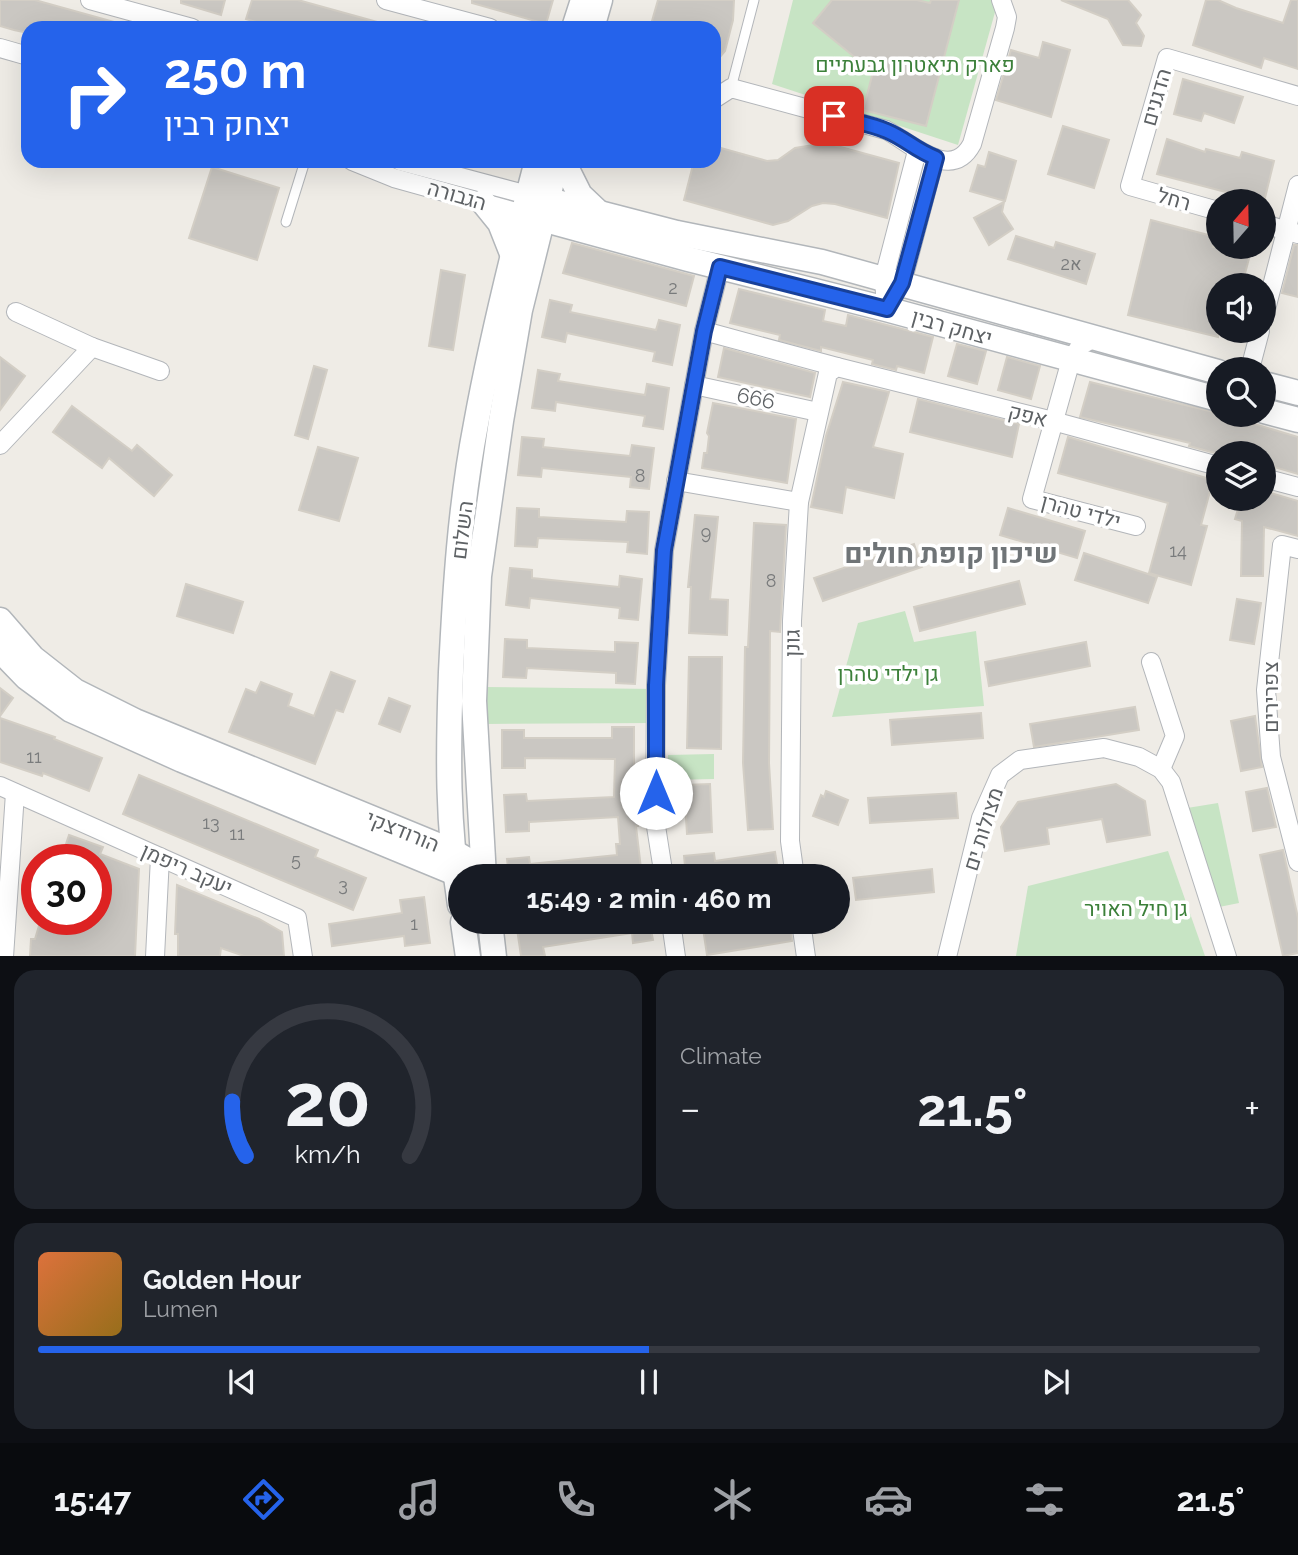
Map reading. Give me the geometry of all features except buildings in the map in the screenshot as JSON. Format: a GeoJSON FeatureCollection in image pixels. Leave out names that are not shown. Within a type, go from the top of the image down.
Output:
{"type":"FeatureCollection","features":[{"type":"Feature","properties":{"kind":"main road"},"geometry":{"type":"LineString","coordinates":[[576,21],[583,0]]}},
{"type":"Feature","properties":{"kind":"main road"},"geometry":{"type":"LineString","coordinates":[[594,21],[600,0]]}},
{"type":"Feature","properties":{"kind":"main road","name":"השלום"},"geometry":{"type":"LineString","coordinates":[[483,864],[474,701],[479,576],[536,207],[537,168]]}},
{"type":"Feature","properties":{"kind":"main road","name":"השלום"},"geometry":{"type":"LineString","coordinates":[[453,862],[448,757],[455,579],[475,427],[513,256],[556,168]]}},
{"type":"Feature","properties":{"kind":"main road"},"geometry":{"type":"LineString","coordinates":[[564,168],[580,195],[599,214]]}},
{"type":"Feature","properties":{"kind":"main road"},"geometry":{"type":"LineString","coordinates":[[483,202],[500,223],[513,256]]}},
{"type":"Feature","properties":{"kind":"main road","name":"יצחק רבין"},"geometry":{"type":"LineString","coordinates":[[536,207],[599,214],[804,257],[1206,369]]}},
{"type":"Feature","properties":{"kind":"main road","name":"יצחק רבין"},"geometry":{"type":"LineString","coordinates":[[536,207],[720,267],[887,309],[1206,396]]}},
{"type":"Feature","properties":{"kind":"main road"},"geometry":{"type":"LineString","coordinates":[[1276,387],[1298,393]]}},
{"type":"Feature","properties":{"kind":"main road"},"geometry":{"type":"LineString","coordinates":[[1276,414],[1298,420]]}},
{"type":"Feature","properties":{"kind":"main road","name":"הורודצקי"},"geometry":{"type":"LineString","coordinates":[[0,620],[33,658],[75,691],[453,862]]}},
{"type":"Feature","properties":{"kind":"main road","name":"הורודצקי"},"geometry":{"type":"LineString","coordinates":[[0,650],[26,677],[71,710],[182,760],[459,864]]}},
{"type":"Feature","properties":{"kind":"main road"},"geometry":{"type":"LineString","coordinates":[[465,934],[468,956]]}},
{"type":"Feature","properties":{"kind":"main road"},"geometry":{"type":"LineString","coordinates":[[491,934],[494,956]]}},
{"type":"Feature","properties":{"kind":"street"},"geometry":{"type":"LineString","coordinates":[[90,0],[166,21]]}},
{"type":"Feature","properties":{"kind":"street"},"geometry":{"type":"LineString","coordinates":[[386,0],[464,21]]}},
{"type":"Feature","properties":{"kind":"street"},"geometry":{"type":"LineString","coordinates":[[721,94],[731,88],[886,130],[917,151],[936,158],[951,161],[960,159],[968,153],[972,144],[1005,28],[1007,17],[1001,0]]}},
{"type":"Feature","properties":{"kind":"street"},"geometry":{"type":"LineString","coordinates":[[0,48],[21,54]]}},
{"type":"Feature","properties":{"kind":"street","name":"הדגנים"},"geometry":{"type":"LineString","coordinates":[[1130,186],[1167,58],[1298,96]]}},
{"type":"Feature","properties":{"kind":"street"},"geometry":{"type":"LineString","coordinates":[[887,309],[917,151]]}},
{"type":"Feature","properties":{"kind":"street"},"geometry":{"type":"LineString","coordinates":[[893,280],[936,158]]}},
{"type":"Feature","properties":{"kind":"street","name":"הגבורה"},"geometry":{"type":"LineString","coordinates":[[369,168],[394,178],[483,202],[536,207]]}},
{"type":"Feature","properties":{"kind":"street","name":"הגבורה"},"geometry":{"type":"LineString","coordinates":[[421,168],[536,207]]}},
{"type":"Feature","properties":{"kind":"street","name":"רחל"},"geometry":{"type":"LineString","coordinates":[[1130,186],[1206,208]]}},
{"type":"Feature","properties":{"kind":"street"},"geometry":{"type":"LineString","coordinates":[[1276,281],[1292,232],[1298,186]]}},
{"type":"Feature","properties":{"kind":"street"},"geometry":{"type":"LineString","coordinates":[[662,864],[655,820],[656,685],[664,550],[704,331],[720,267]]}},
{"type":"Feature","properties":{"kind":"street"},"geometry":{"type":"LineString","coordinates":[[16,312],[92,347],[160,370]]}},
{"type":"Feature","properties":{"kind":"street","name":"אפק"},"geometry":{"type":"LineString","coordinates":[[704,331],[1206,463]]}},
{"type":"Feature","properties":{"kind":"street"},"geometry":{"type":"LineString","coordinates":[[1071,360],[1080,346],[1094,338]]}},
{"type":"Feature","properties":{"kind":"street"},"geometry":{"type":"LineString","coordinates":[[0,445],[92,347]]}},
{"type":"Feature","properties":{"kind":"street","name":"ילדי טהרן"},"geometry":{"type":"LineString","coordinates":[[1071,360],[1032,499],[1136,526]]}},
{"type":"Feature","properties":{"kind":"street"},"geometry":{"type":"LineString","coordinates":[[818,412],[828,373],[837,367]]}},
{"type":"Feature","properties":{"kind":"street","name":"666"},"geometry":{"type":"LineString","coordinates":[[694,385],[818,412]]}},
{"type":"Feature","properties":{"kind":"street","name":"גונן"},"geometry":{"type":"LineString","coordinates":[[793,864],[790,841],[792,635],[799,502],[818,412]]}},
{"type":"Feature","properties":{"kind":"street"},"geometry":{"type":"LineString","coordinates":[[676,481],[799,502]]}},
{"type":"Feature","properties":{"kind":"street"},"geometry":{"type":"LineString","coordinates":[[1276,481],[1298,487]]}},
{"type":"Feature","properties":{"kind":"street","name":"צפרירים"},"geometry":{"type":"LineString","coordinates":[[1298,549],[1282,545],[1266,690],[1271,757],[1298,862]]}},
{"type":"Feature","properties":{"kind":"street"},"geometry":{"type":"LineString","coordinates":[[1150,662],[1175,736],[1161,769],[1171,782],[1227,956]]}},
{"type":"Feature","properties":{"kind":"street","name":"מצולות ים"},"geometry":{"type":"LineString","coordinates":[[947,956],[981,818],[1000,775],[1020,760],[1104,748],[1139,757],[1161,769]]}},
{"type":"Feature","properties":{"kind":"street"},"geometry":{"type":"LineString","coordinates":[[4,956],[8,789]]}},
{"type":"Feature","properties":{"kind":"street","name":"יעקב ריפמן"},"geometry":{"type":"LineString","coordinates":[[8,789],[296,918],[303,956]]}},
{"type":"Feature","properties":{"kind":"street"},"geometry":{"type":"LineString","coordinates":[[155,956],[160,857]]}},
{"type":"Feature","properties":{"kind":"street"},"geometry":{"type":"LineString","coordinates":[[673,934],[676,956]]}},
{"type":"Feature","properties":{"kind":"street"},"geometry":{"type":"LineString","coordinates":[[803,934],[806,956]]}},
{"type":"Feature","properties":{"kind":"lane"},"geometry":{"type":"LineString","coordinates":[[731,88],[754,0]]}},
{"type":"Feature","properties":{"kind":"lane"},"geometry":{"type":"LineString","coordinates":[[286,222],[303,168]]}},
{"type":"Feature","properties":{"kind":"green space","name":"פארק תיאטרון גבעתיים"},"geometry":{"type":"Polygon","coordinates":[[[793,0],[993,0],[997,5],[958,145],[772,84],[793,0]]]}},
{"type":"Feature","properties":{"kind":"green space","name":"גן ילדי טהרן"},"geometry":{"type":"Polygon","coordinates":[[[905,611],[914,642],[976,631],[984,706],[832,717],[858,623],[905,611]]]}},
{"type":"Feature","properties":{"kind":"green space"},"geometry":{"type":"Polygon","coordinates":[[[486,687],[656,689],[656,723],[486,724],[486,687]]]}},
{"type":"Feature","properties":{"kind":"green space"},"geometry":{"type":"Polygon","coordinates":[[[714,754],[714,779],[668,780],[668,755],[714,754]]]}},
{"type":"Feature","properties":{"kind":"green space"},"geometry":{"type":"Polygon","coordinates":[[[1218,803],[1239,903],[1214,908],[1181,809],[1218,803]]]}},
{"type":"Feature","properties":{"kind":"green space","name":"גן חיל האויר"},"geometry":{"type":"Polygon","coordinates":[[[1168,851],[1205,956],[1016,956],[1028,886],[1168,851]]]}},
{"type":"Feature","properties":{"kind":"district","name":"שיכון קופת חולים"},"geometry":{"type":"Point","coordinates":[951,553]}},
{"type":"Feature","properties":{"kind":"route"},"geometry":{"type":"LineString","coordinates":[[656,793],[656,685],[664,550],[704,331],[720,267],[887,309],[902,283],[936,158],[917,151],[886,130],[834,116]]}}]}
